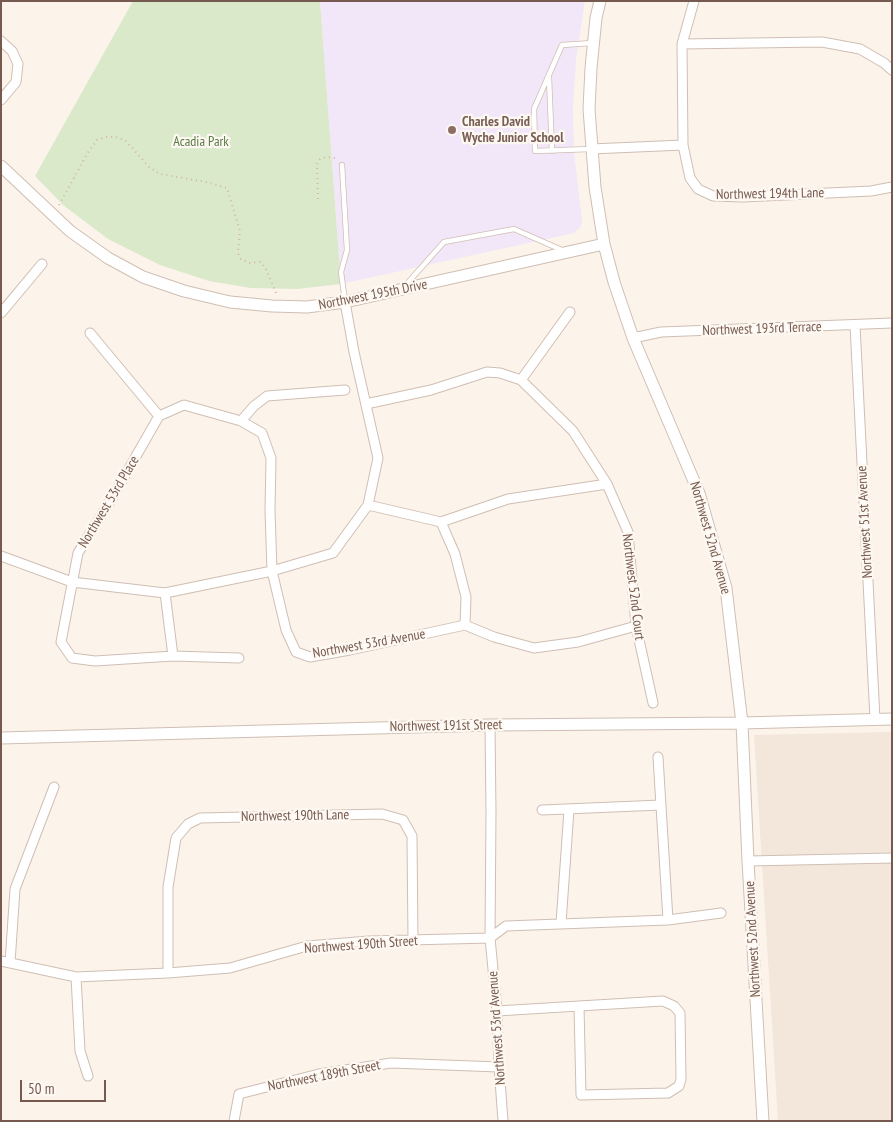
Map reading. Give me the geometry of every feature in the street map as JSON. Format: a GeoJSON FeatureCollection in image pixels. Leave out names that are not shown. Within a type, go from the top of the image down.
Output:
{"type":"FeatureCollection","features":[{"type":"Feature","properties":{"kind":"street","name":"Northwest 52nd Avenue"},"geometry":{"type":"LineString","coordinates":[[600,1],[590,68],[589,109],[591,149],[604,244],[614,282],[633,338],[699,493],[726,588],[742,722],[763,1121]]}},
{"type":"Feature","properties":{"kind":"street","name":"Northwest 194th Lane"},"geometry":{"type":"LineString","coordinates":[[694,1],[682,44],[682,145],[690,178],[698,189],[712,196],[743,197],[871,191],[892,187]]}},
{"type":"Feature","properties":{"kind":"street"},"geometry":{"type":"LineString","coordinates":[[1,40],[12,52],[18,64],[16,82],[1,100]]}},
{"type":"Feature","properties":{"kind":"street"},"geometry":{"type":"LineString","coordinates":[[682,44],[822,42],[860,49],[892,70]]}},
{"type":"Feature","properties":{"kind":"street"},"geometry":{"type":"LineString","coordinates":[[591,149],[682,145]]}},
{"type":"Feature","properties":{"kind":"street","name":"Northwest 195th Drive"},"geometry":{"type":"LineString","coordinates":[[1,166],[70,231],[108,258],[143,277],[184,291],[230,302],[307,307],[345,302],[604,244]]}},
{"type":"Feature","properties":{"kind":"street"},"geometry":{"type":"LineString","coordinates":[[1,313],[42,264]]}},
{"type":"Feature","properties":{"kind":"street"},"geometry":{"type":"LineString","coordinates":[[1,556],[72,582],[165,593],[272,571],[334,553],[368,505],[378,458],[345,302]]}},
{"type":"Feature","properties":{"kind":"street"},"geometry":{"type":"LineString","coordinates":[[366,404],[431,390],[487,372],[500,373],[521,380],[570,312]]}},
{"type":"Feature","properties":{"kind":"street","name":"Northwest 193rd Terrace"},"geometry":{"type":"LineString","coordinates":[[633,338],[661,332],[892,323]]}},
{"type":"Feature","properties":{"kind":"street","name":"Northwest 51st Avenue"},"geometry":{"type":"LineString","coordinates":[[855,325],[875,719]]}},
{"type":"Feature","properties":{"kind":"street"},"geometry":{"type":"LineString","coordinates":[[90,333],[159,416],[184,405],[241,421],[254,406],[268,396],[345,390]]}},
{"type":"Feature","properties":{"kind":"street","name":"Northwest 52nd Court"},"geometry":{"type":"LineString","coordinates":[[521,380],[573,431],[607,484],[628,532],[636,626],[653,703]]}},
{"type":"Feature","properties":{"kind":"street","name":"Northwest 53rd Place"},"geometry":{"type":"LineString","coordinates":[[159,416],[78,554],[61,642],[72,658],[95,661],[172,656],[239,658]]}},
{"type":"Feature","properties":{"kind":"street","name":"Northwest 53rd Avenue"},"geometry":{"type":"LineString","coordinates":[[241,421],[262,433],[271,458],[272,571],[286,630],[296,652],[310,656],[350,650],[465,625]]}},
{"type":"Feature","properties":{"kind":"street"},"geometry":{"type":"LineString","coordinates":[[368,505],[441,522],[508,499],[607,484]]}},
{"type":"Feature","properties":{"kind":"street"},"geometry":{"type":"LineString","coordinates":[[441,522],[455,554],[466,597],[465,625],[494,637],[534,648],[578,642],[636,626]]}},
{"type":"Feature","properties":{"kind":"street"},"geometry":{"type":"LineString","coordinates":[[165,593],[172,656]]}},
{"type":"Feature","properties":{"kind":"street","name":"Northwest 191st Street"},"geometry":{"type":"LineString","coordinates":[[1,738],[490,725],[892,719]]}},
{"type":"Feature","properties":{"kind":"street","name":"Northwest 53rd Avenue"},"geometry":{"type":"LineString","coordinates":[[490,725],[492,813],[490,938],[497,1011],[503,1121]]}},
{"type":"Feature","properties":{"kind":"street"},"geometry":{"type":"LineString","coordinates":[[658,757],[668,920]]}},
{"type":"Feature","properties":{"kind":"street"},"geometry":{"type":"LineString","coordinates":[[6,962],[15,889],[54,788]]}},
{"type":"Feature","properties":{"kind":"street"},"geometry":{"type":"LineString","coordinates":[[542,810],[661,805]]}},
{"type":"Feature","properties":{"kind":"street"},"geometry":{"type":"LineString","coordinates":[[561,923],[569,810]]}},
{"type":"Feature","properties":{"kind":"street","name":"Northwest 190th Lane"},"geometry":{"type":"LineString","coordinates":[[168,973],[168,887],[176,838],[188,824],[200,818],[382,814],[403,820],[412,836],[413,942]]}},
{"type":"Feature","properties":{"kind":"street"},"geometry":{"type":"LineString","coordinates":[[748,861],[892,858]]}},
{"type":"Feature","properties":{"kind":"street","name":"Northwest 190th Street"},"geometry":{"type":"LineString","coordinates":[[6,962],[76,977],[168,973],[230,968],[307,946],[490,938],[506,926],[668,920],[721,913]]}},
{"type":"Feature","properties":{"kind":"street"},"geometry":{"type":"LineString","coordinates":[[76,977],[80,1052],[88,1076]]}},
{"type":"Feature","properties":{"kind":"street"},"geometry":{"type":"LineString","coordinates":[[497,1011],[579,1006],[663,1001],[674,1006],[680,1013],[681,1079],[679,1086],[668,1093],[580,1094],[579,1006]]}},
{"type":"Feature","properties":{"kind":"street","name":"Northwest 189th Street"},"geometry":{"type":"LineString","coordinates":[[234,1121],[239,1094],[319,1074],[391,1063],[499,1067]]}},
{"type":"Feature","properties":{"kind":"lane"},"geometry":{"type":"LineString","coordinates":[[591,149],[535,151],[534,109],[562,45],[594,43]]}},
{"type":"Feature","properties":{"kind":"lane"},"geometry":{"type":"LineString","coordinates":[[549,76],[552,150]]}},
{"type":"Feature","properties":{"kind":"lane"},"geometry":{"type":"LineString","coordinates":[[342,165],[347,250],[341,272],[345,302]]}},
{"type":"Feature","properties":{"kind":"lane"},"geometry":{"type":"LineString","coordinates":[[401,290],[444,242],[514,229],[567,252]]}},
{"type":"Feature","properties":{"kind":"path"},"geometry":{"type":"LineString","coordinates":[[53,216],[87,154],[97,140],[106,137],[116,137],[125,140],[149,166],[160,174],[228,188],[240,231],[238,253],[241,259],[249,263],[260,262],[265,267],[281,306]]}},
{"type":"Feature","properties":{"kind":"path"},"geometry":{"type":"LineString","coordinates":[[318,199],[317,164],[320,159],[326,157],[334,158],[342,165]]}},
{"type":"Feature","properties":{"kind":"shaded area","name":"Charles David Wyche Junior School"},"geometry":{"type":"Polygon","coordinates":[[[320,1],[585,1],[576,60],[573,108],[574,152],[582,220],[581,227],[574,233],[341,284],[320,1]]]}},
{"type":"Feature","properties":{"kind":"shaded area"},"geometry":{"type":"Polygon","coordinates":[[[892,732],[892,1121],[778,1121],[754,735],[892,732]]]}},
{"type":"Feature","properties":{"kind":"green space","name":"Acadia Park"},"geometry":{"type":"Polygon","coordinates":[[[133,1],[320,1],[341,284],[297,289],[251,288],[209,281],[160,265],[108,239],[63,205],[35,176],[133,1]]]}},
{"type":"Feature","properties":{"kind":"place","name":"Charles David Wyche Junior School"},"geometry":{"type":"Point","coordinates":[452,130]}}]}
